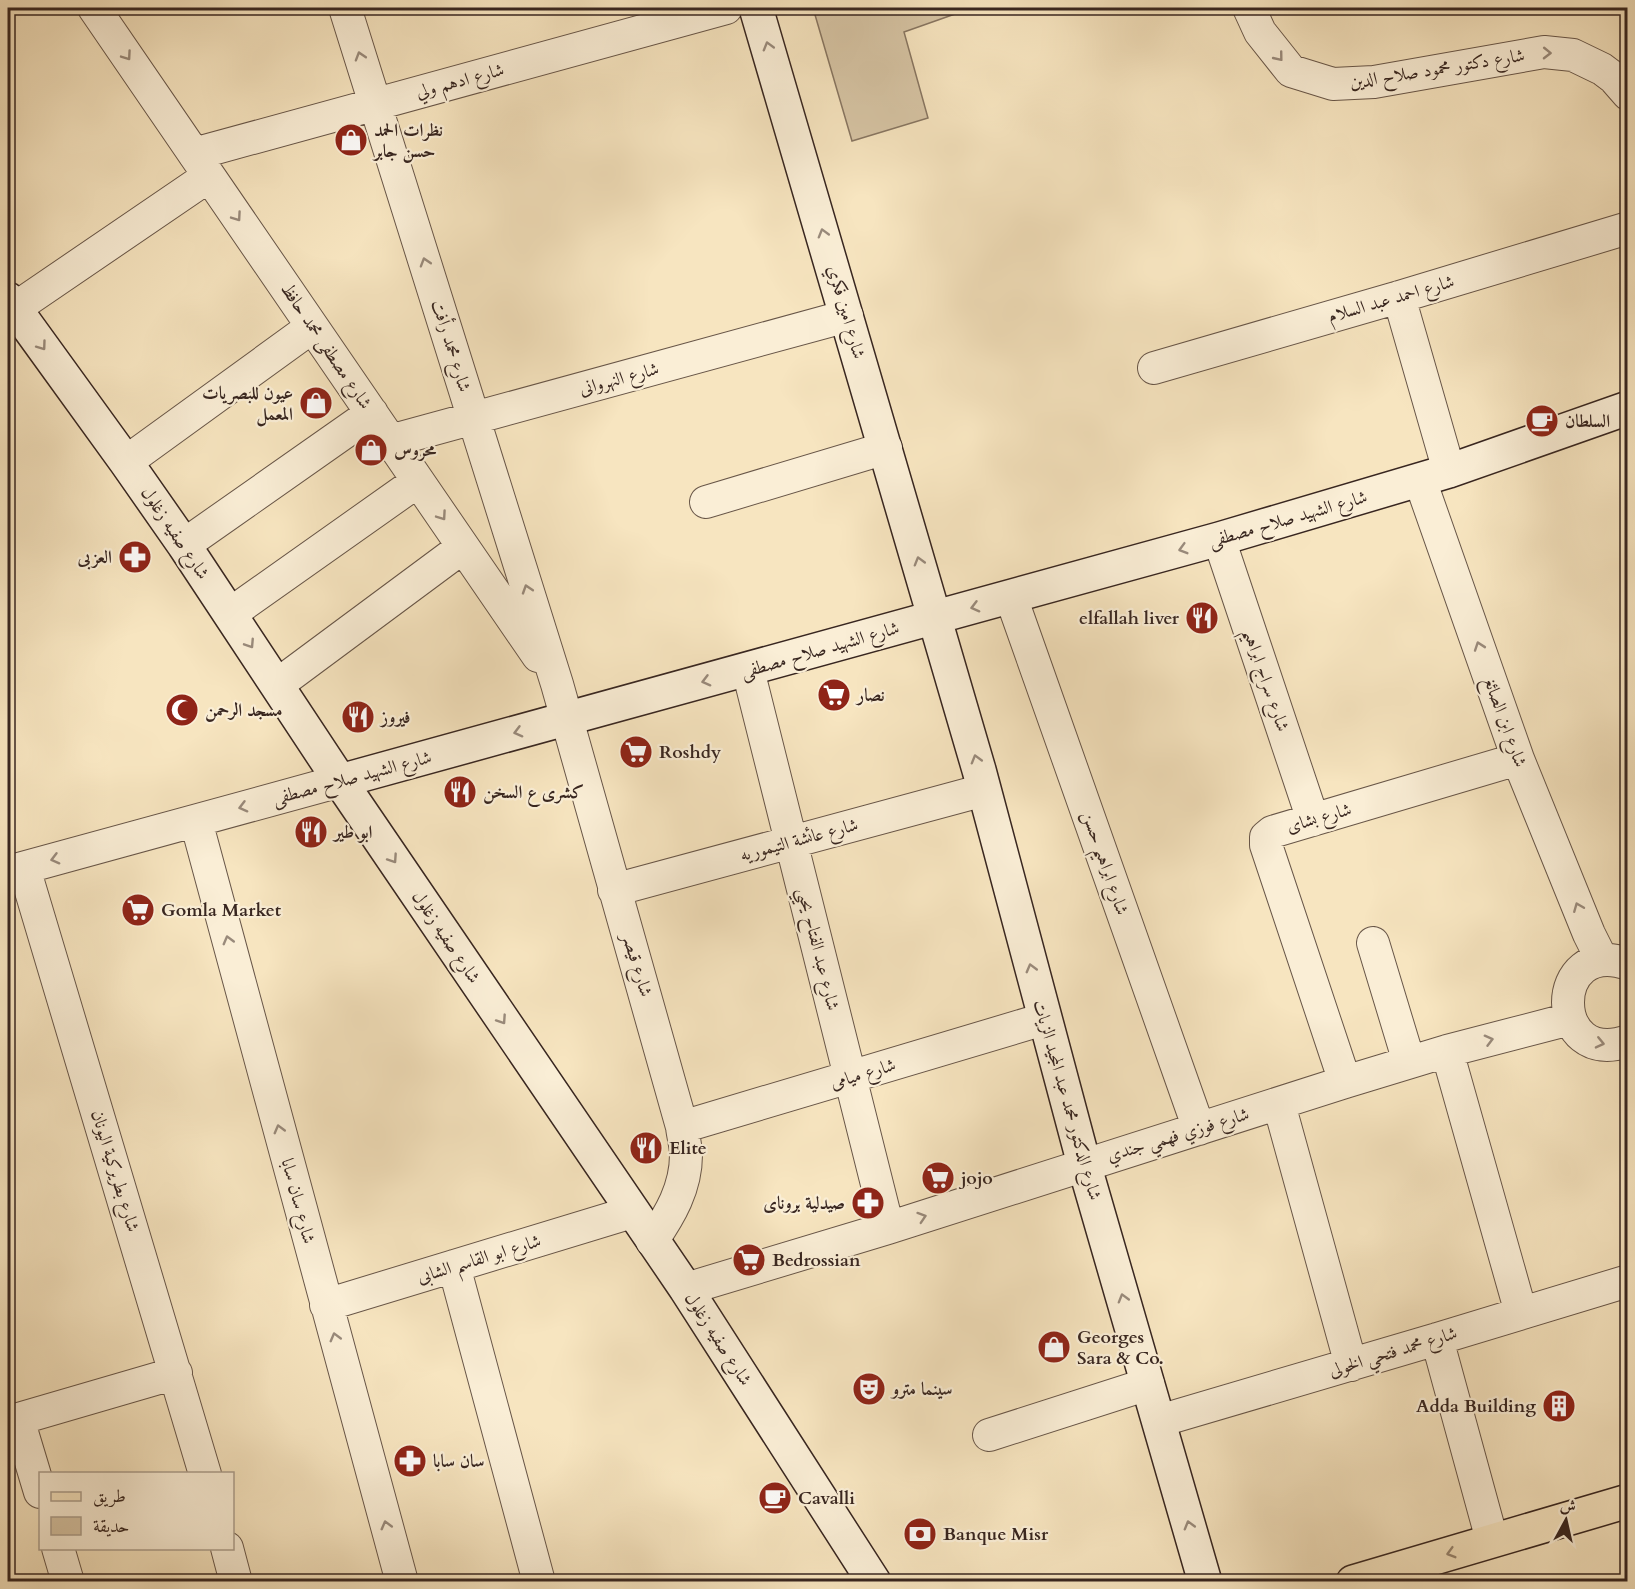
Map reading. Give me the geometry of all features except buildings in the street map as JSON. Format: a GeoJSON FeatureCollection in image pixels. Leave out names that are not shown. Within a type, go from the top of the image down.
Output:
{"type":"FeatureCollection","features":[{"type":"Feature","properties":{"kind":"main road","name":"شارع امين فكري"},"geometry":{"type":"LineString","coordinates":[[756,8],[935,618]]}},
{"type":"Feature","properties":{"kind":"main road","name":"شارع صفيه زغلول"},"geometry":{"type":"LineString","coordinates":[[11,304],[184,545],[340,781],[686,1289],[874,1581]]}},
{"type":"Feature","properties":{"kind":"main road","name":"شارع الشهيد صلاح مصطفى"},"geometry":{"type":"LineString","coordinates":[[340,781],[1219,539],[1435,475],[1628,408]]}},
{"type":"Feature","properties":{"kind":"main road","name":"شارع الدكتور محمد عبد المجيد الزيات"},"geometry":{"type":"LineString","coordinates":[[935,618],[984,790],[1084,1164],[1205,1581]]}},
{"type":"Feature","properties":{"kind":"main road"},"geometry":{"type":"LineString","coordinates":[[1353,1581],[1628,1501]]}},
{"type":"Feature","properties":{"kind":"street","name":"شارع مصطفى محمد حافظ"},"geometry":{"type":"LineString","coordinates":[[94,8],[557,684]]}},
{"type":"Feature","properties":{"kind":"street","name":"شارع محمد رأفت"},"geometry":{"type":"LineString","coordinates":[[345,8],[557,684]]}},
{"type":"Feature","properties":{"kind":"street","name":"شارع ادهم ولي"},"geometry":{"type":"LineString","coordinates":[[11,304],[202,165],[375,104],[726,8]]}},
{"type":"Feature","properties":{"kind":"street","name":"شارع دكتور محمود صلاح الدين"},"geometry":{"type":"LineString","coordinates":[[1249,8],[1260,32],[1291,71],[1333,84],[1374,82],[1544,52],[1573,55],[1588,62],[1614,78],[1628,94]]}},
{"type":"Feature","properties":{"kind":"street","name":"شارع احمد عبد السلام"},"geometry":{"type":"LineString","coordinates":[[1154,368],[1628,228]]}},
{"type":"Feature","properties":{"kind":"street","name":"شارع ابن الصائغ"},"geometry":{"type":"LineString","coordinates":[[1399,297],[1435,475],[1518,759],[1589,934],[1615,962]]}},
{"type":"Feature","properties":{"kind":"street","name":"شارع النهروانى"},"geometry":{"type":"LineString","coordinates":[[390,441],[847,316]]}},
{"type":"Feature","properties":{"kind":"street"},"geometry":{"type":"LineString","coordinates":[[126,462],[312,327]]}},
{"type":"Feature","properties":{"kind":"street"},"geometry":{"type":"LineString","coordinates":[[184,545],[372,413]]}},
{"type":"Feature","properties":{"kind":"street"},"geometry":{"type":"LineString","coordinates":[[706,502],[886,448]]}},
{"type":"Feature","properties":{"kind":"street"},"geometry":{"type":"LineString","coordinates":[[230,614],[418,481]]}},
{"type":"Feature","properties":{"kind":"street","name":"شارع سراج ابراهيم"},"geometry":{"type":"LineString","coordinates":[[1219,539],[1313,820]]}},
{"type":"Feature","properties":{"kind":"street"},"geometry":{"type":"LineString","coordinates":[[277,685],[463,547]]}},
{"type":"Feature","properties":{"kind":"street","name":"شارع ابراهيم حسن"},"geometry":{"type":"LineString","coordinates":[[1011,597],[1199,1129]]}},
{"type":"Feature","properties":{"kind":"street","name":"شارع عبد الفتاح يحيي"},"geometry":{"type":"LineString","coordinates":[[748,670],[888,1228]]}},
{"type":"Feature","properties":{"kind":"street","name":"شارع قيصر"},"geometry":{"type":"LineString","coordinates":[[557,684],[682,1127],[686,1155],[682,1184],[670,1214],[652,1241]]}},
{"type":"Feature","properties":{"kind":"street","name":"شارع بشاى"},"geometry":{"type":"LineString","coordinates":[[1345,1082],[1266,845],[1266,837],[1272,832],[1518,759]]}},
{"type":"Feature","properties":{"kind":"street","name":"شارع الشهيد صلاح مصطفى"},"geometry":{"type":"LineString","coordinates":[[16,870],[340,781]]}},
{"type":"Feature","properties":{"kind":"street","name":"شارع عائشة التيموريه"},"geometry":{"type":"LineString","coordinates":[[614,890],[984,790]]}},
{"type":"Feature","properties":{"kind":"street","name":"شارع سان سابا"},"geometry":{"type":"LineString","coordinates":[[196,820],[402,1581]]}},
{"type":"Feature","properties":{"kind":"street","name":"شارع بطريركية اليونان"},"geometry":{"type":"LineString","coordinates":[[16,870],[176,1373],[205,1472]]}},
{"type":"Feature","properties":{"kind":"street"},"geometry":{"type":"LineString","coordinates":[[1373,943],[1409,1062]]}},
{"type":"Feature","properties":{"kind":"street"},"geometry":{"type":"LineString","coordinates":[[1615,962],[1588,966],[1576,976],[1569,989],[1566,1004],[1577,1031],[1588,1040],[1602,1045],[1617,1045],[1628,1041]]}},
{"type":"Feature","properties":{"kind":"street","name":"شارع فوزي فهمي جندي"},"geometry":{"type":"LineString","coordinates":[[686,1289],[888,1228],[1409,1062],[1570,1018]]}},
{"type":"Feature","properties":{"kind":"street","name":"شارع ميامى"},"geometry":{"type":"LineString","coordinates":[[682,1127],[1044,1019]]}},
{"type":"Feature","properties":{"kind":"street"},"geometry":{"type":"LineString","coordinates":[[1447,1051],[1521,1313]]}},
{"type":"Feature","properties":{"kind":"street"},"geometry":{"type":"LineString","coordinates":[[1279,1104],[1351,1365]]}},
{"type":"Feature","properties":{"kind":"street","name":"شارع ابو القاسم الشابى"},"geometry":{"type":"LineString","coordinates":[[326,1305],[632,1212]]}},
{"type":"Feature","properties":{"kind":"street"},"geometry":{"type":"LineString","coordinates":[[454,1266],[539,1581]]}},
{"type":"Feature","properties":{"kind":"street","name":"شارع محمد فتحي الخولى"},"geometry":{"type":"LineString","coordinates":[[1159,1421],[1628,1281]]}},
{"type":"Feature","properties":{"kind":"street"},"geometry":{"type":"LineString","coordinates":[[1437,1339],[1492,1540]]}},
{"type":"Feature","properties":{"kind":"street"},"geometry":{"type":"LineString","coordinates":[[39,1489],[13,1420],[176,1373]]}},
{"type":"Feature","properties":{"kind":"street"},"geometry":{"type":"LineString","coordinates":[[989,1435],[1148,1384]]}},
{"type":"Feature","properties":{"kind":"street"},"geometry":{"type":"LineString","coordinates":[[59,1550],[68,1581]]}},
{"type":"Feature","properties":{"kind":"street"},"geometry":{"type":"LineString","coordinates":[[228,1550],[236,1581]]}},
{"type":"Feature","properties":{"kind":"green space"},"geometry":{"type":"Polygon","coordinates":[[[813,8],[972,8],[904,32],[928,118],[852,141],[813,8]]]}},
{"type":"Feature","properties":{"kind":"place","name":"نظرات الحمد حسن جابر"},"geometry":{"type":"Point","coordinates":[351,140]}},
{"type":"Feature","properties":{"kind":"place","name":"عيون للبصريات المعمل"},"geometry":{"type":"Point","coordinates":[316,403]}},
{"type":"Feature","properties":{"kind":"place","name":"السلطان"},"geometry":{"type":"Point","coordinates":[1542,421]}},
{"type":"Feature","properties":{"kind":"place","name":"محروس"},"geometry":{"type":"Point","coordinates":[371,450]}},
{"type":"Feature","properties":{"kind":"place","name":"العزبى"},"geometry":{"type":"Point","coordinates":[135,557]}},
{"type":"Feature","properties":{"kind":"place","name":"elfallah liver"},"geometry":{"type":"Point","coordinates":[1202,618]}},
{"type":"Feature","properties":{"kind":"place","name":"نصار"},"geometry":{"type":"Point","coordinates":[834,695]}},
{"type":"Feature","properties":{"kind":"place","name":"مسجد الرحمن"},"geometry":{"type":"Point","coordinates":[182,710]}},
{"type":"Feature","properties":{"kind":"place","name":"فيروز"},"geometry":{"type":"Point","coordinates":[358,717]}},
{"type":"Feature","properties":{"kind":"place","name":"Roshdy"},"geometry":{"type":"Point","coordinates":[636,752]}},
{"type":"Feature","properties":{"kind":"place","name":"كشرى ع السخن"},"geometry":{"type":"Point","coordinates":[460,792]}},
{"type":"Feature","properties":{"kind":"place","name":"ابو طير"},"geometry":{"type":"Point","coordinates":[311,832]}},
{"type":"Feature","properties":{"kind":"place","name":"Gomla Market"},"geometry":{"type":"Point","coordinates":[138,910]}},
{"type":"Feature","properties":{"kind":"place","name":"Elite"},"geometry":{"type":"Point","coordinates":[646,1148]}},
{"type":"Feature","properties":{"kind":"place","name":"jojo"},"geometry":{"type":"Point","coordinates":[938,1178]}},
{"type":"Feature","properties":{"kind":"place","name":"صيدلية بروناى"},"geometry":{"type":"Point","coordinates":[868,1203]}},
{"type":"Feature","properties":{"kind":"place","name":"Bedrossian"},"geometry":{"type":"Point","coordinates":[749,1260]}},
{"type":"Feature","properties":{"kind":"place","name":"Georges Sara & Co."},"geometry":{"type":"Point","coordinates":[1054,1347]}},
{"type":"Feature","properties":{"kind":"place","name":"سينما مترو"},"geometry":{"type":"Point","coordinates":[869,1389]}},
{"type":"Feature","properties":{"kind":"place","name":"Adda Building"},"geometry":{"type":"Point","coordinates":[1559,1406]}},
{"type":"Feature","properties":{"kind":"place","name":"سان سابا"},"geometry":{"type":"Point","coordinates":[410,1461]}},
{"type":"Feature","properties":{"kind":"place","name":"Cavalli"},"geometry":{"type":"Point","coordinates":[775,1498]}},
{"type":"Feature","properties":{"kind":"place","name":"Banque Misr"},"geometry":{"type":"Point","coordinates":[920,1534]}}]}
